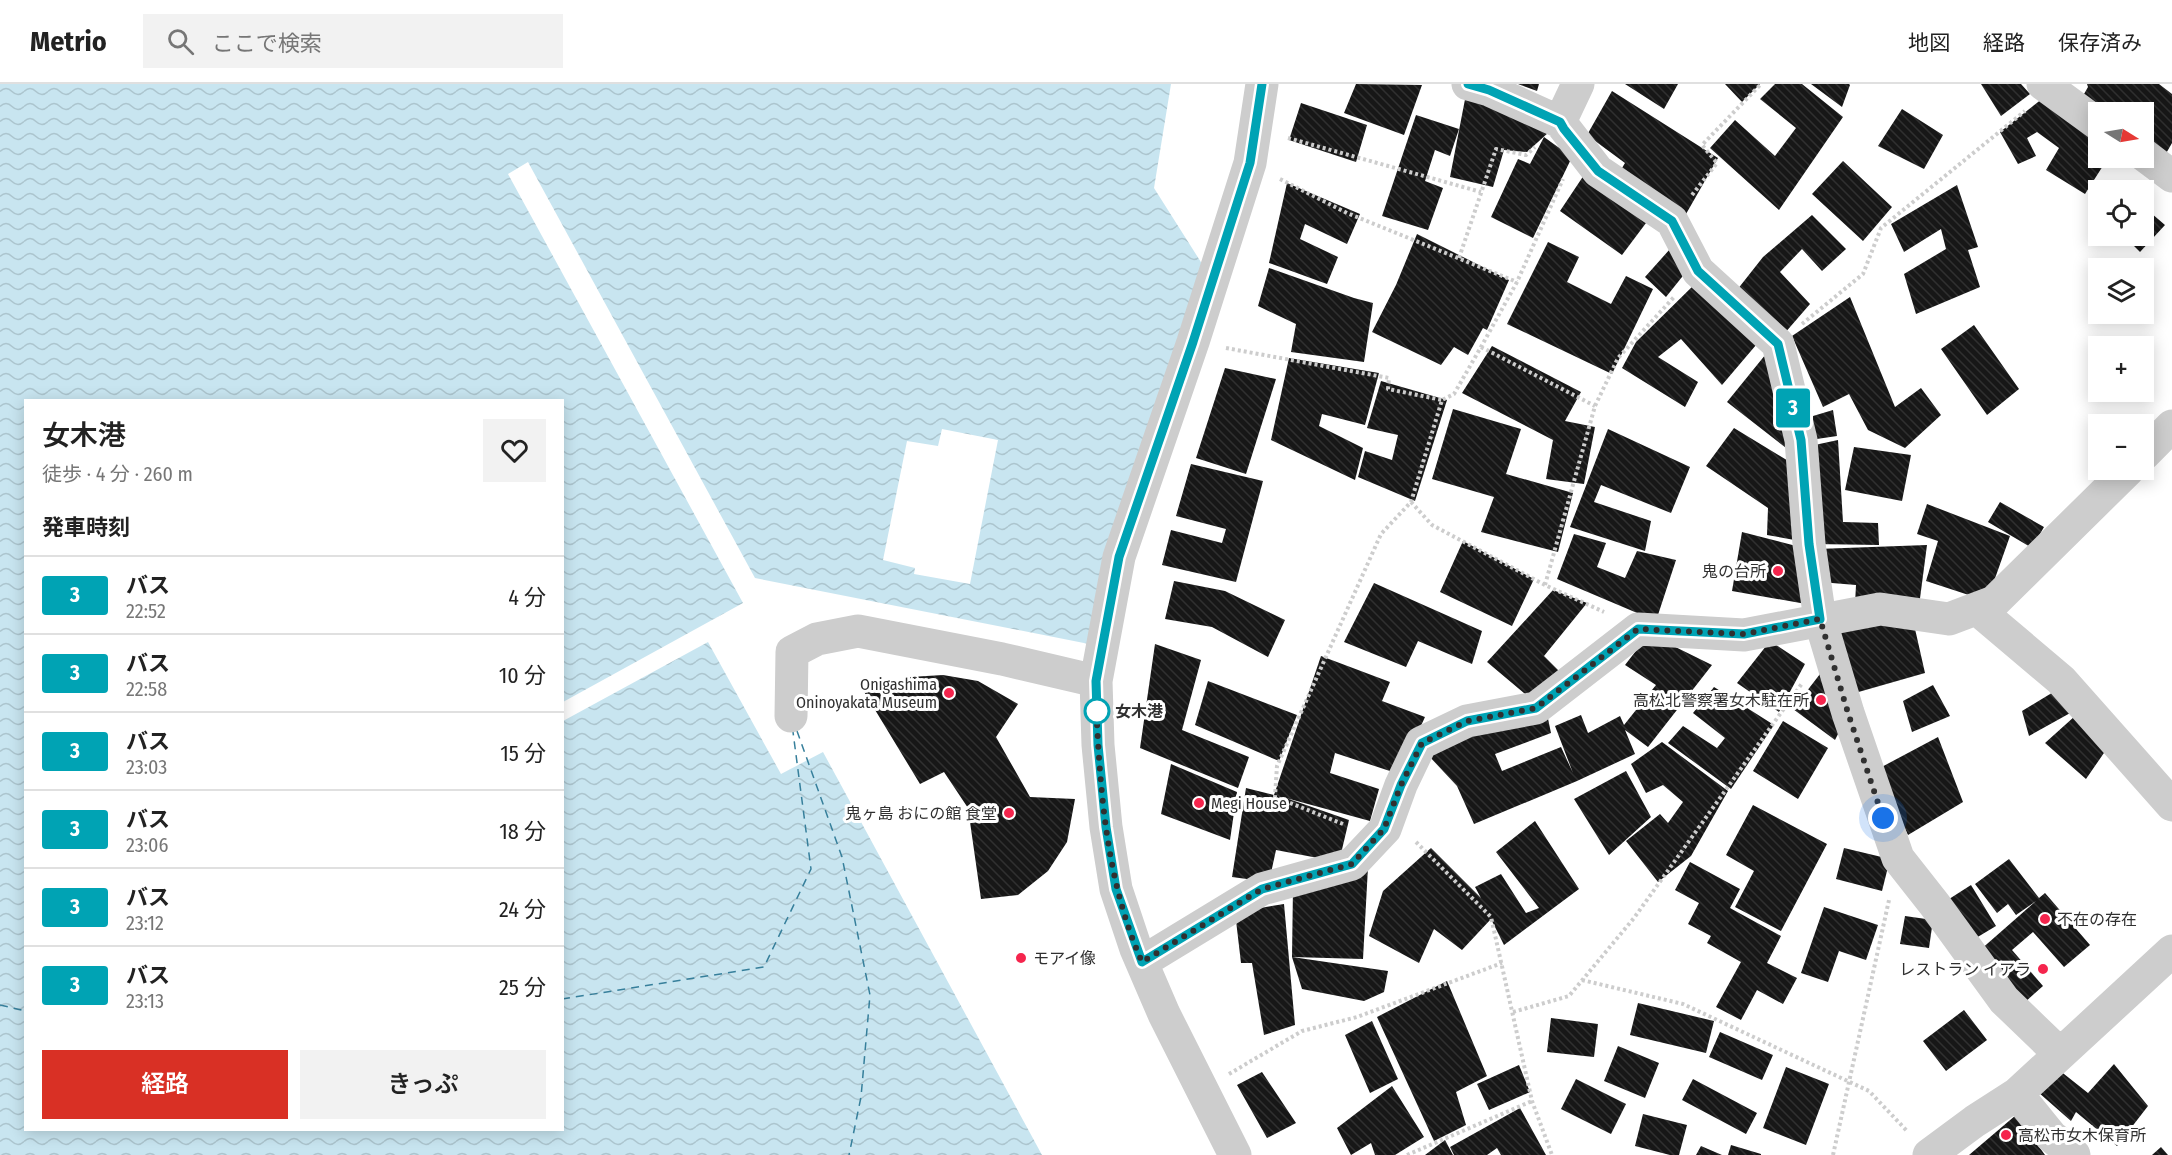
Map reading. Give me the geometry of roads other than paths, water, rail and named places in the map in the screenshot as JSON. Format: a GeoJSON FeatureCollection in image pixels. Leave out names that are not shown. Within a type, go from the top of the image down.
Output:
{"type":"FeatureCollection","features":[{"type":"Feature","properties":{"kind":"street"},"geometry":{"type":"LineString","coordinates":[[1235,1155],[1164,1014],[1142,962],[1116,889],[1098,745],[1096,681],[1119,557],[1193,342],[1250,163],[1262,84]]}},
{"type":"Feature","properties":{"kind":"street"},"geometry":{"type":"LineString","coordinates":[[1468,84],[1489,90],[1569,134],[1598,171],[1672,221],[1698,271],[1778,344],[1801,440],[1809,544],[1824,633],[1875,797],[1898,858],[1935,904],[2004,1000],[2060,1054]]}},
{"type":"Feature","properties":{"kind":"street"},"geometry":{"type":"LineString","coordinates":[[1569,134],[1578,84]]}},
{"type":"Feature","properties":{"kind":"street"},"geometry":{"type":"LineString","coordinates":[[2047,87],[2088,117]]}},
{"type":"Feature","properties":{"kind":"street"},"geometry":{"type":"LineString","coordinates":[[2154,162],[2172,176]]}},
{"type":"Feature","properties":{"kind":"street"},"geometry":{"type":"LineString","coordinates":[[2154,444],[2172,426]]}},
{"type":"Feature","properties":{"kind":"street"},"geometry":{"type":"LineString","coordinates":[[1142,962],[1262,889],[1352,864],[1381,833],[1422,743],[1467,721],[1536,708],[1638,629],[1744,634],[1824,633],[1880,609],[1949,620],[1994,602],[2118,480]]}},
{"type":"Feature","properties":{"kind":"street"},"geometry":{"type":"LineString","coordinates":[[1977,609],[2061,680],[2172,805]]}},
{"type":"Feature","properties":{"kind":"street"},"geometry":{"type":"LineString","coordinates":[[791,716],[792,652],[817,639],[858,631],[1002,658],[1096,681]]}},
{"type":"Feature","properties":{"kind":"street"},"geometry":{"type":"LineString","coordinates":[[1930,1155],[1975,1121],[2018,1094],[2172,951]]}},
{"type":"Feature","properties":{"kind":"street"},"geometry":{"type":"LineString","coordinates":[[2018,1094],[2051,1136],[2074,1155]]}},
{"type":"Feature","properties":{"kind":"water"},"geometry":{"type":"Polygon","coordinates":[[[0,84],[1171,84],[1154,188],[1211,278],[1099,646],[755,578],[528,162],[508,174],[743,603],[564,701],[564,399],[24,399],[24,1131],[564,1131],[564,720],[708,642],[781,774],[823,752],[1042,1155],[0,1155],[0,84]]]}},
{"type":"Feature","properties":{"kind":"place","name":"鬼の台所"},"geometry":{"type":"Point","coordinates":[1778,571]}},
{"type":"Feature","properties":{"kind":"place","name":"Onigashima Oninoyakata Museum"},"geometry":{"type":"Point","coordinates":[949,693]}},
{"type":"Feature","properties":{"kind":"place","name":"高松北警察署女木駐在所"},"geometry":{"type":"Point","coordinates":[1821,700]}},
{"type":"Feature","properties":{"kind":"place","name":"女木港"},"geometry":{"type":"Point","coordinates":[1097,711]}},
{"type":"Feature","properties":{"kind":"place","name":"Megi House"},"geometry":{"type":"Point","coordinates":[1199,803]}},
{"type":"Feature","properties":{"kind":"place","name":"鬼ヶ島 おにの館 食堂"},"geometry":{"type":"Point","coordinates":[1009,813]}},
{"type":"Feature","properties":{"kind":"place","name":"不在の存在"},"geometry":{"type":"Point","coordinates":[2045,919]}},
{"type":"Feature","properties":{"kind":"place","name":"モアイ像"},"geometry":{"type":"Point","coordinates":[1021,958]}},
{"type":"Feature","properties":{"kind":"place","name":"レストラン イアラ"},"geometry":{"type":"Point","coordinates":[2043,969]}},
{"type":"Feature","properties":{"kind":"place","name":"高松市女木保育所"},"geometry":{"type":"Point","coordinates":[2006,1135]}}]}
